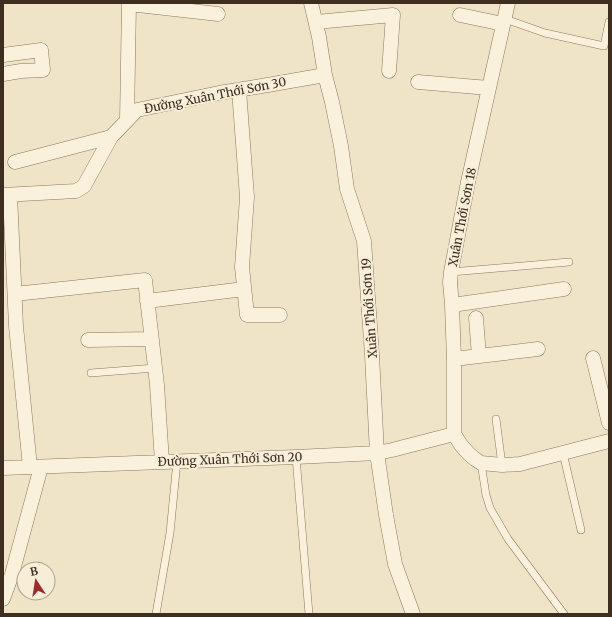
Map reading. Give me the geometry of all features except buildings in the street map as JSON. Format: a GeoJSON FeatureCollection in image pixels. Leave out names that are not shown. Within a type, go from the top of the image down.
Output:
{"type":"FeatureCollection","features":[{"type":"Feature","properties":{"kind":"street","name":"Xuân Thới Sơn 19"},"geometry":{"type":"LineString","coordinates":[[311,3],[341,146],[347,189],[364,242],[377,453],[395,564],[413,614]]}},
{"type":"Feature","properties":{"kind":"street","name":"Xuân Thới Sơn 18"},"geometry":{"type":"LineString","coordinates":[[454,434],[454,359],[450,282],[451,272],[468,182],[508,3]]}},
{"type":"Feature","properties":{"kind":"street"},"geometry":{"type":"LineString","coordinates":[[127,120],[129,4],[218,14]]}},
{"type":"Feature","properties":{"kind":"street"},"geometry":{"type":"LineString","coordinates":[[316,22],[393,15],[388,71]]}},
{"type":"Feature","properties":{"kind":"street"},"geometry":{"type":"LineString","coordinates":[[460,15],[504,22]]}},
{"type":"Feature","properties":{"kind":"street"},"geometry":{"type":"LineString","coordinates":[[3,55],[41,50],[43,70],[3,74]]}},
{"type":"Feature","properties":{"kind":"street","name":"Đường Xuân Thới Sơn 30"},"geometry":{"type":"LineString","coordinates":[[7,195],[76,191],[84,186],[111,137],[137,110],[219,92],[326,75]]}},
{"type":"Feature","properties":{"kind":"street"},"geometry":{"type":"LineString","coordinates":[[418,82],[489,88]]}},
{"type":"Feature","properties":{"kind":"street"},"geometry":{"type":"LineString","coordinates":[[239,90],[247,198],[242,267],[247,315],[280,315]]}},
{"type":"Feature","properties":{"kind":"street"},"geometry":{"type":"LineString","coordinates":[[15,162],[111,137]]}},
{"type":"Feature","properties":{"kind":"street"},"geometry":{"type":"LineString","coordinates":[[3,599],[12,574],[36,467],[16,326],[7,195]]}},
{"type":"Feature","properties":{"kind":"street"},"geometry":{"type":"LineString","coordinates":[[15,294],[145,280],[155,368],[162,462]]}},
{"type":"Feature","properties":{"kind":"street"},"geometry":{"type":"LineString","coordinates":[[147,301],[244,289]]}},
{"type":"Feature","properties":{"kind":"street"},"geometry":{"type":"LineString","coordinates":[[452,305],[564,289]]}},
{"type":"Feature","properties":{"kind":"street"},"geometry":{"type":"LineString","coordinates":[[476,318],[479,356]]}},
{"type":"Feature","properties":{"kind":"street"},"geometry":{"type":"LineString","coordinates":[[88,340],[151,339]]}},
{"type":"Feature","properties":{"kind":"street"},"geometry":{"type":"LineString","coordinates":[[454,359],[538,348]]}},
{"type":"Feature","properties":{"kind":"street"},"geometry":{"type":"LineString","coordinates":[[593,358],[609,423]]}},
{"type":"Feature","properties":{"kind":"street"},"geometry":{"type":"LineString","coordinates":[[454,434],[469,454],[481,463],[502,465],[520,464],[609,441]]}},
{"type":"Feature","properties":{"kind":"street","name":"Đường Xuân Thới Sơn 20"},"geometry":{"type":"LineString","coordinates":[[3,468],[377,453],[454,434]]}},
{"type":"Feature","properties":{"kind":"lane"},"geometry":{"type":"LineString","coordinates":[[504,22],[604,46],[609,22]]}},
{"type":"Feature","properties":{"kind":"lane"},"geometry":{"type":"LineString","coordinates":[[451,272],[569,262]]}},
{"type":"Feature","properties":{"kind":"lane"},"geometry":{"type":"LineString","coordinates":[[91,373],[155,368]]}},
{"type":"Feature","properties":{"kind":"lane"},"geometry":{"type":"LineString","coordinates":[[496,419],[502,465]]}},
{"type":"Feature","properties":{"kind":"lane"},"geometry":{"type":"LineString","coordinates":[[563,453],[581,530]]}},
{"type":"Feature","properties":{"kind":"lane"},"geometry":{"type":"LineString","coordinates":[[296,457],[309,614]]}},
{"type":"Feature","properties":{"kind":"lane"},"geometry":{"type":"LineString","coordinates":[[156,614],[170,533],[177,461]]}},
{"type":"Feature","properties":{"kind":"lane"},"geometry":{"type":"LineString","coordinates":[[481,463],[486,495],[490,508],[508,539],[564,614]]}}]}
